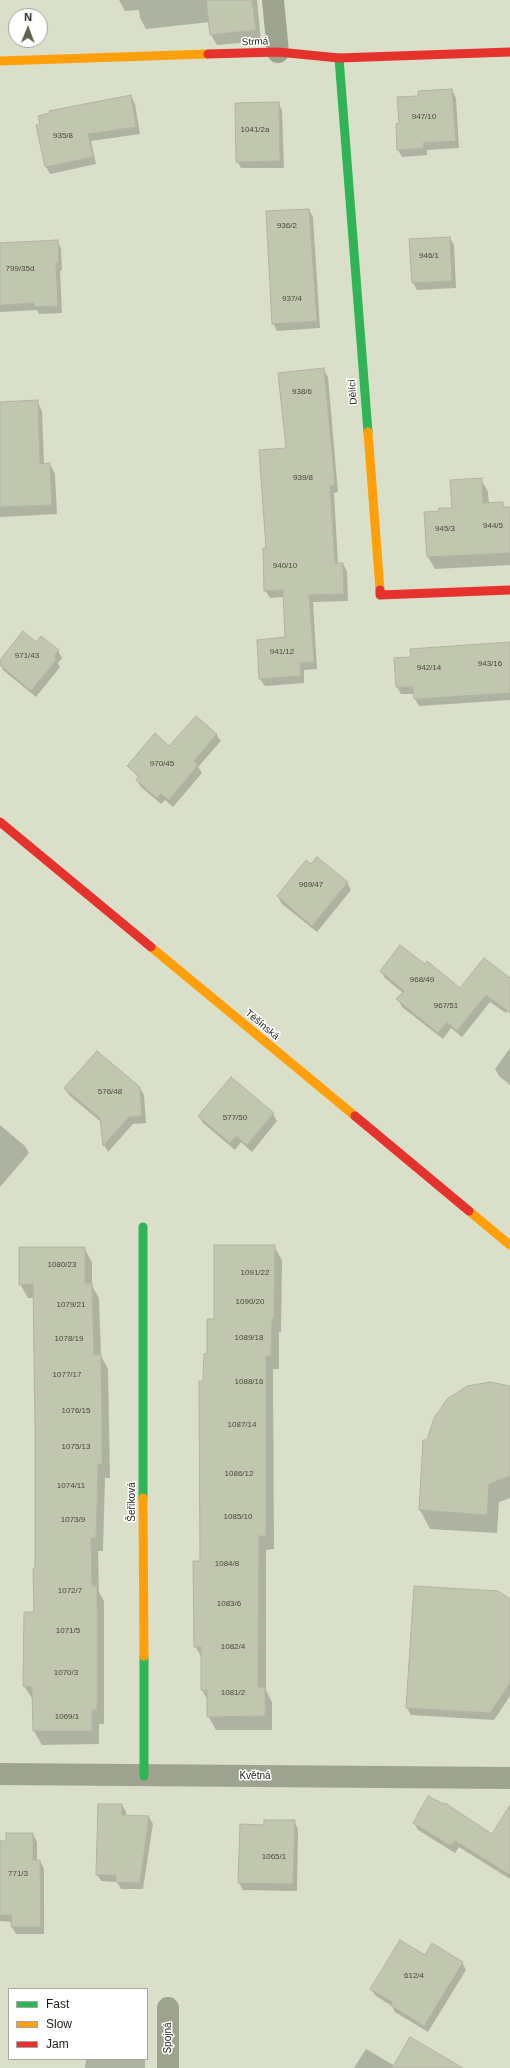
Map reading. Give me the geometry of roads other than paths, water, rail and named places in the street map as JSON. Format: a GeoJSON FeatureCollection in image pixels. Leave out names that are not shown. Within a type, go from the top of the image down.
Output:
{"type":"FeatureCollection","features":[{"type":"Feature","properties":{"kind":"street"},"geometry":{"type":"LineString","coordinates":[[273,0],[278,52]]}},
{"type":"Feature","properties":{"kind":"street","name":"Strmá"},"geometry":{"type":"LineString","coordinates":[[0,61],[278,52],[339,58],[510,52]]}},
{"type":"Feature","properties":{"kind":"street","name":"Dělící"},"geometry":{"type":"LineString","coordinates":[[339,58],[380,595],[510,590]]}},
{"type":"Feature","properties":{"kind":"street","name":"Těšínská"},"geometry":{"type":"LineString","coordinates":[[0,822],[510,1245]]}},
{"type":"Feature","properties":{"kind":"street","name":"Šeříková"},"geometry":{"type":"LineString","coordinates":[[143,1227],[144,1776]]}},
{"type":"Feature","properties":{"kind":"street","name":"Květná"},"geometry":{"type":"LineString","coordinates":[[0,1774],[510,1778]]}},
{"type":"Feature","properties":{"kind":"street","name":"Spojná"},"geometry":{"type":"LineString","coordinates":[[168,2008],[168,2068]]}}]}
